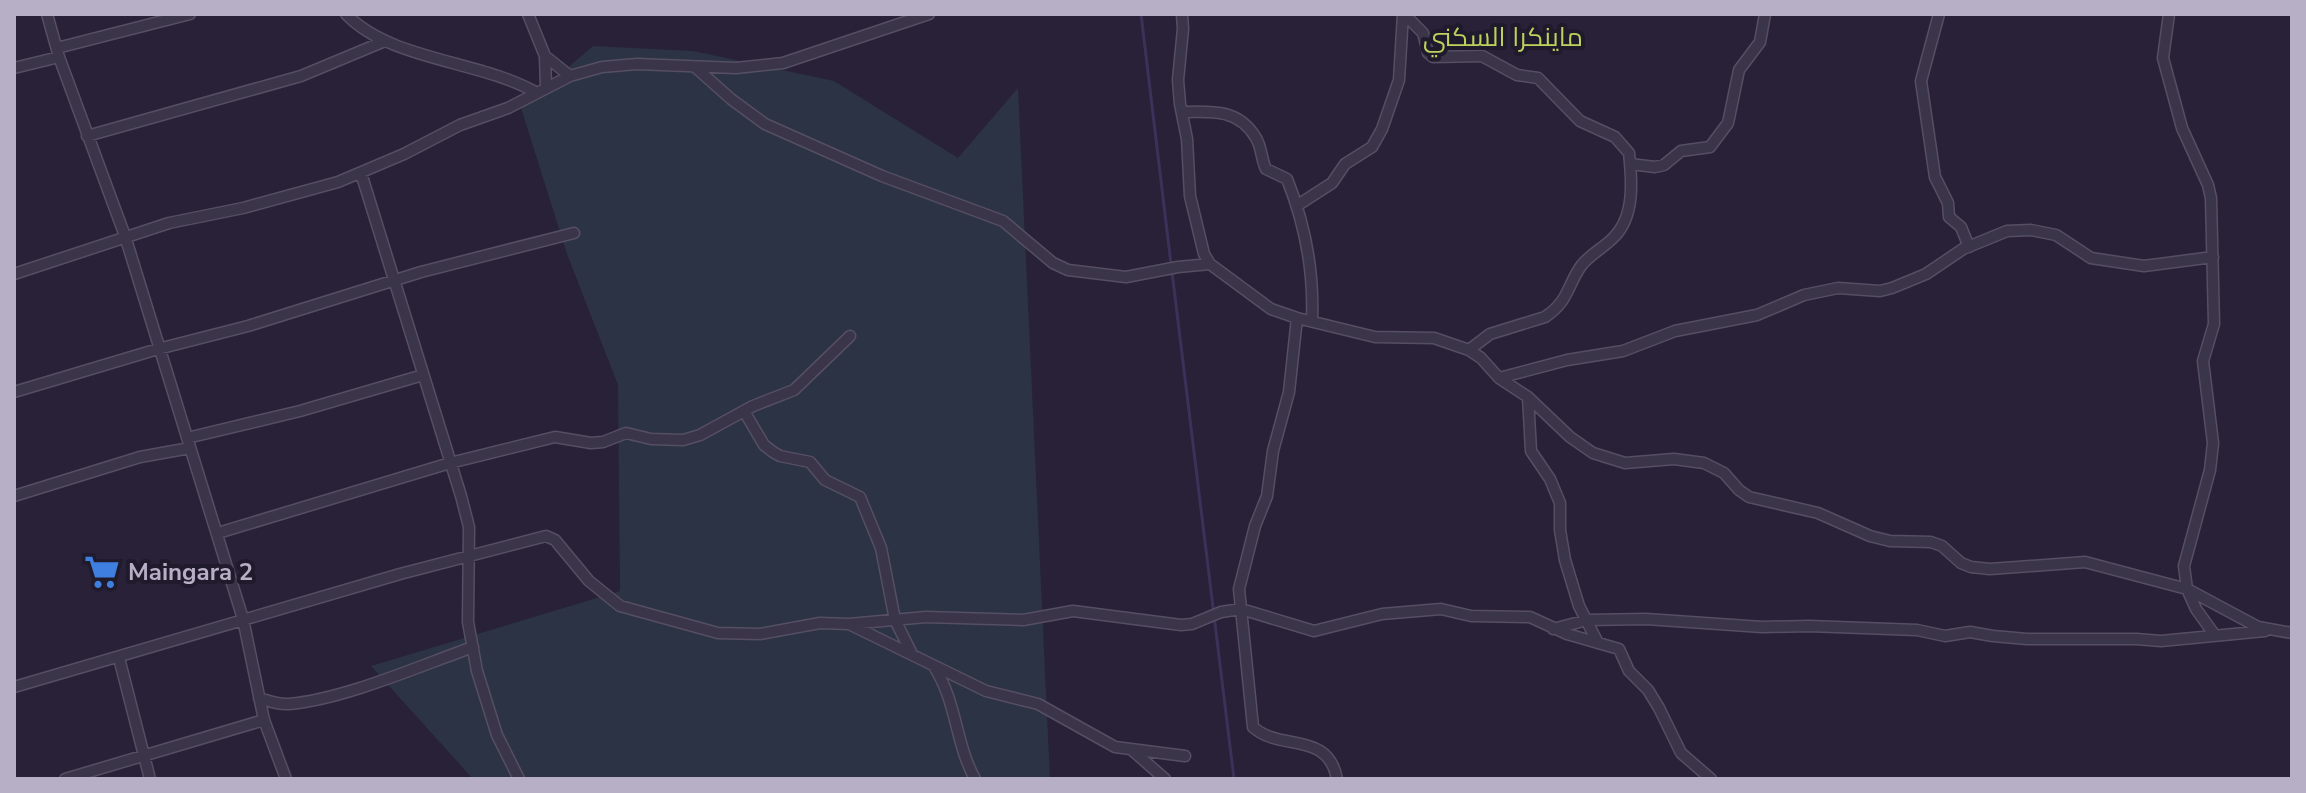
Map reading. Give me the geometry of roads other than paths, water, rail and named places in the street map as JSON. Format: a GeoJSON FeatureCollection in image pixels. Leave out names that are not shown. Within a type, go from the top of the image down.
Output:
{"type":"FeatureCollection","features":[{"type":"Feature","properties":{"kind":"street"},"geometry":{"type":"LineString","coordinates":[[47,14],[87,136],[125,236],[218,533],[243,619],[264,720],[286,779]]}},
{"type":"Feature","properties":{"kind":"street"},"geometry":{"type":"LineString","coordinates":[[14,68],[190,14]]}},
{"type":"Feature","properties":{"kind":"street"},"geometry":{"type":"LineString","coordinates":[[346,14],[356,24],[385,41],[542,90]]}},
{"type":"Feature","properties":{"kind":"street"},"geometry":{"type":"LineString","coordinates":[[528,14],[545,56],[542,90]]}},
{"type":"Feature","properties":{"kind":"street"},"geometry":{"type":"LineString","coordinates":[[14,274],[169,223],[243,208],[338,182],[404,154],[460,125],[508,108],[570,76],[602,67],[637,64],[736,68],[783,63],[929,14]]}},
{"type":"Feature","properties":{"kind":"street"},"geometry":{"type":"LineString","coordinates":[[1182,14],[1178,80],[1187,139],[1190,196],[1204,254],[1210,264],[1271,309],[1375,337],[1434,338],[1469,350],[1499,378],[1528,397],[1582,447],[1593,453],[1625,463],[1674,459],[1704,463],[1724,473],[1749,497],[1818,513],[1870,536],[1890,541],[1931,542],[1942,546],[1961,563],[1971,567],[1990,569],[2085,562],[2187,589],[2213,605],[2271,631]]}},
{"type":"Feature","properties":{"kind":"street"},"geometry":{"type":"LineString","coordinates":[[1298,205],[1332,183],[1345,164],[1372,147],[1382,129],[1399,80],[1404,14]]}},
{"type":"Feature","properties":{"kind":"street"},"geometry":{"type":"LineString","coordinates":[[1404,14],[1423,33],[1428,53],[1433,57],[1482,56],[1517,75],[1538,78],[1580,121],[1615,137],[1629,153],[1629,204],[1624,223],[1614,238],[1580,268],[1562,302],[1545,317],[1490,334],[1469,350]]}},
{"type":"Feature","properties":{"kind":"street"},"geometry":{"type":"LineString","coordinates":[[1630,164],[1655,167],[1664,165],[1681,151],[1710,147],[1728,123],[1739,70],[1760,42],[1765,14]]}},
{"type":"Feature","properties":{"kind":"street"},"geometry":{"type":"LineString","coordinates":[[1939,14],[1921,81],[1923,99],[1938,186],[1948,203],[1949,217],[1961,227],[1969,247]]}},
{"type":"Feature","properties":{"kind":"street"},"geometry":{"type":"LineString","coordinates":[[2169,14],[2163,58],[2182,128],[2211,198],[2214,324],[2203,361],[2213,443],[2210,470],[2184,566],[2187,589],[2196,609],[2214,634]]}},
{"type":"Feature","properties":{"kind":"street"},"geometry":{"type":"LineString","coordinates":[[87,136],[301,76],[385,41]]}},
{"type":"Feature","properties":{"kind":"street"},"geometry":{"type":"LineString","coordinates":[[545,56],[570,76]]}},
{"type":"Feature","properties":{"kind":"street"},"geometry":{"type":"LineString","coordinates":[[695,67],[765,124],[882,176],[1003,221],[1053,263],[1068,270],[1126,277],[1210,264]]}},
{"type":"Feature","properties":{"kind":"street"},"geometry":{"type":"LineString","coordinates":[[1183,112],[1214,111],[1236,117],[1257,139],[1266,169],[1287,179],[1298,205],[1310,258],[1312,320]]}},
{"type":"Feature","properties":{"kind":"street"},"geometry":{"type":"LineString","coordinates":[[361,173],[469,527],[468,622],[497,735],[519,779]]}},
{"type":"Feature","properties":{"kind":"street"},"geometry":{"type":"LineString","coordinates":[[1499,378],[1556,363],[1623,351],[1675,331],[1757,315],[1804,295],[1838,288],[1880,291],[1892,288],[1926,274],[1969,247],[2001,232],[2031,230],[2064,238],[2086,255],[2099,260],[2144,266],[2213,257]]}},
{"type":"Feature","properties":{"kind":"street"},"geometry":{"type":"LineString","coordinates":[[14,392],[248,326],[421,272],[574,233]]}},
{"type":"Feature","properties":{"kind":"street"},"geometry":{"type":"LineString","coordinates":[[1297,318],[1289,392],[1273,451],[1267,496],[1239,589],[1253,727],[1260,734],[1314,746],[1325,755],[1337,779]]}},
{"type":"Feature","properties":{"kind":"street"},"geometry":{"type":"LineString","coordinates":[[218,533],[450,463],[555,437],[591,443],[626,433],[651,439],[683,440],[700,435],[744,411],[794,390],[850,336]]}},
{"type":"Feature","properties":{"kind":"street"},"geometry":{"type":"LineString","coordinates":[[14,496],[423,375]]}},
{"type":"Feature","properties":{"kind":"street"},"geometry":{"type":"LineString","coordinates":[[1528,397],[1531,451],[1550,479],[1560,503],[1562,548],[1575,595],[1598,643]]}},
{"type":"Feature","properties":{"kind":"street"},"geometry":{"type":"LineString","coordinates":[[744,411],[764,445],[773,452],[810,462],[832,485],[860,497],[881,548],[895,620],[912,653]]}},
{"type":"Feature","properties":{"kind":"street"},"geometry":{"type":"LineString","coordinates":[[14,687],[400,574],[551,537],[610,600],[629,610],[729,635],[760,634],[820,623],[849,624],[955,616],[1023,620],[1073,611],[1181,625],[1241,609],[1314,631],[1382,614],[1441,609],[1471,616],[1530,617],[1553,629],[1619,649],[1629,671],[1648,690],[1659,708],[1681,753],[1711,779]]}},
{"type":"Feature","properties":{"kind":"street"},"geometry":{"type":"LineString","coordinates":[[1553,629],[1587,620],[1646,619],[1762,627],[1917,630],[1945,636],[1970,632],[2027,639],[2161,641],[2214,634],[2292,633]]}},
{"type":"Feature","properties":{"kind":"street"},"geometry":{"type":"LineString","coordinates":[[849,624],[998,696],[1038,704],[1115,747],[1185,756]]}},
{"type":"Feature","properties":{"kind":"street"},"geometry":{"type":"LineString","coordinates":[[259,698],[277,704],[290,704],[344,691],[473,647]]}},
{"type":"Feature","properties":{"kind":"street"},"geometry":{"type":"LineString","coordinates":[[119,658],[150,779]]}},
{"type":"Feature","properties":{"kind":"street"},"geometry":{"type":"LineString","coordinates":[[933,664],[946,686],[968,767],[975,779]]}},
{"type":"Feature","properties":{"kind":"street"},"geometry":{"type":"LineString","coordinates":[[65,779],[264,720]]}},
{"type":"Feature","properties":{"kind":"street"},"geometry":{"type":"LineString","coordinates":[[1132,750],[1165,779]]}},
{"type":"Feature","properties":{"kind":"waterway"},"geometry":{"type":"LineString","coordinates":[[1141,14],[1171,264]]}},
{"type":"Feature","properties":{"kind":"waterway"},"geometry":{"type":"LineString","coordinates":[[1172,272],[1234,779]]}},
{"type":"Feature","properties":{"kind":"place","name":"Maingara 2"},"geometry":{"type":"Point","coordinates":[102,572]}},
{"type":"Feature","properties":{"kind":"district","name":"ماينكرا السكني"},"geometry":{"type":"Point","coordinates":[1503,37]}}]}
